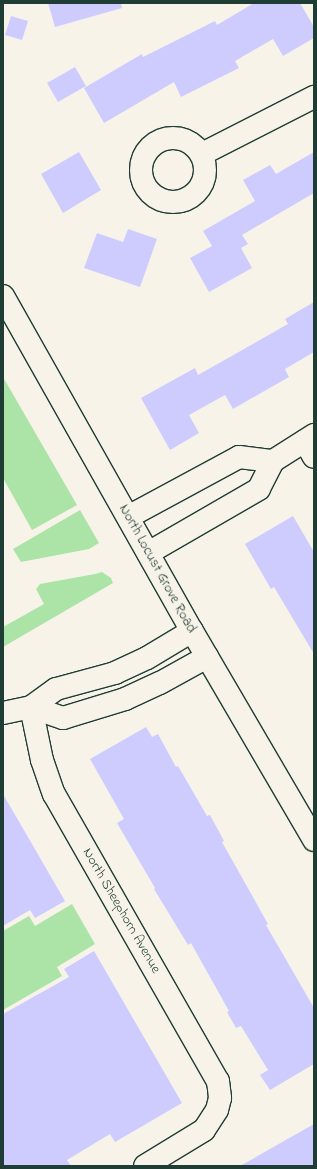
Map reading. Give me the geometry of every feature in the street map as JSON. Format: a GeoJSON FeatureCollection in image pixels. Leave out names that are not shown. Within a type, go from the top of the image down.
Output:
{"type":"FeatureCollection","features":[{"type":"Feature","properties":{"kind":"street"},"geometry":{"type":"LineString","coordinates":[[202,154],[314,97]]}},
{"type":"Feature","properties":{"kind":"street","name":"North Locust Grove Road"},"geometry":{"type":"LineString","coordinates":[[3,296],[192,631],[314,840]]}},
{"type":"Feature","properties":{"kind":"street"},"geometry":{"type":"LineString","coordinates":[[128,517],[239,457],[273,461],[311,444]]}},
{"type":"Feature","properties":{"kind":"street"},"geometry":{"type":"LineString","coordinates":[[148,553],[259,489],[273,461]]}},
{"type":"Feature","properties":{"kind":"street"},"geometry":{"type":"LineString","coordinates":[[3,713],[31,707],[56,689],[114,673],[147,658],[192,631]]}},
{"type":"Feature","properties":{"kind":"street"},"geometry":{"type":"LineString","coordinates":[[31,707],[63,718],[125,699],[160,683],[207,656]]}},
{"type":"Feature","properties":{"kind":"street","name":"North Sheephorn Avenue"},"geometry":{"type":"LineString","coordinates":[[31,707],[42,760],[54,794],[218,1081],[220,1098],[217,1110],[204,1130],[145,1166]]}},
{"type":"Feature","properties":{"kind":"green space"},"geometry":{"type":"Polygon","coordinates":[[[3,377],[77,505],[32,530],[3,478],[3,377]]]}},
{"type":"Feature","properties":{"kind":"green space"},"geometry":{"type":"Polygon","coordinates":[[[80,510],[99,543],[89,549],[21,562],[13,549],[80,510]]]}},
{"type":"Feature","properties":{"kind":"green space"},"geometry":{"type":"Polygon","coordinates":[[[102,572],[111,578],[113,583],[3,647],[3,627],[44,604],[36,589],[40,584],[102,572]]]}},
{"type":"Feature","properties":{"kind":"green space"},"geometry":{"type":"Polygon","coordinates":[[[72,904],[95,944],[57,967],[62,976],[3,1010],[3,931],[29,916],[35,926],[72,904]]]}},
{"type":"Feature","properties":{"kind":"building"},"geometry":{"type":"Polygon","coordinates":[[[48,3],[121,3],[122,8],[55,27],[48,3]]]}},
{"type":"Feature","properties":{"kind":"building"},"geometry":{"type":"Polygon","coordinates":[[[254,3],[300,3],[314,27],[314,38],[283,56],[273,39],[235,61],[239,68],[181,97],[174,82],[104,123],[84,88],[142,54],[143,57],[215,21],[217,25],[254,3]]]}},
{"type":"Feature","properties":{"kind":"building"},"geometry":{"type":"Polygon","coordinates":[[[11,16],[28,21],[22,40],[5,35],[11,16]]]}},
{"type":"Feature","properties":{"kind":"building"},"geometry":{"type":"Polygon","coordinates":[[[75,67],[86,86],[58,102],[47,83],[75,67]]]}},
{"type":"Feature","properties":{"kind":"building"},"geometry":{"type":"Polygon","coordinates":[[[79,152],[101,190],[63,213],[41,174],[79,152]]]}},
{"type":"Feature","properties":{"kind":"building"},"geometry":{"type":"Polygon","coordinates":[[[314,152],[314,193],[242,235],[248,244],[241,248],[252,268],[209,292],[190,258],[212,246],[203,231],[255,201],[243,180],[270,165],[276,174],[314,152]]]}},
{"type":"Feature","properties":{"kind":"building"},"geometry":{"type":"Polygon","coordinates":[[[128,229],[157,239],[140,287],[84,268],[97,233],[123,242],[128,229]]]}},
{"type":"Feature","properties":{"kind":"building"},"geometry":{"type":"Polygon","coordinates":[[[314,302],[314,352],[285,369],[289,377],[233,409],[225,395],[189,415],[199,433],[170,450],[141,398],[195,368],[198,375],[288,324],[285,319],[314,302]]]}},
{"type":"Feature","properties":{"kind":"building"},"geometry":{"type":"Polygon","coordinates":[[[293,516],[314,552],[314,654],[274,587],[271,589],[245,544],[293,516]]]}},
{"type":"Feature","properties":{"kind":"building"},"geometry":{"type":"Polygon","coordinates":[[[146,727],[152,737],[158,734],[176,767],[178,766],[207,816],[210,815],[224,841],[222,842],[268,924],[266,925],[314,1008],[314,1064],[270,1090],[260,1075],[268,1070],[241,1026],[236,1028],[227,1012],[229,1011],[191,943],[188,945],[154,889],[155,888],[117,823],[124,819],[90,759],[146,727]]]}},
{"type":"Feature","properties":{"kind":"building"},"geometry":{"type":"Polygon","coordinates":[[[3,794],[65,901],[35,918],[30,910],[3,926],[3,794]]]}},
{"type":"Feature","properties":{"kind":"building"},"geometry":{"type":"Polygon","coordinates":[[[94,951],[182,1103],[115,1142],[110,1134],[67,1160],[71,1166],[3,1166],[3,1014],[69,977],[64,969],[94,951]]]}},
{"type":"Feature","properties":{"kind":"building"},"geometry":{"type":"Polygon","coordinates":[[[314,1124],[314,1166],[240,1166],[314,1124]]]}}]}
